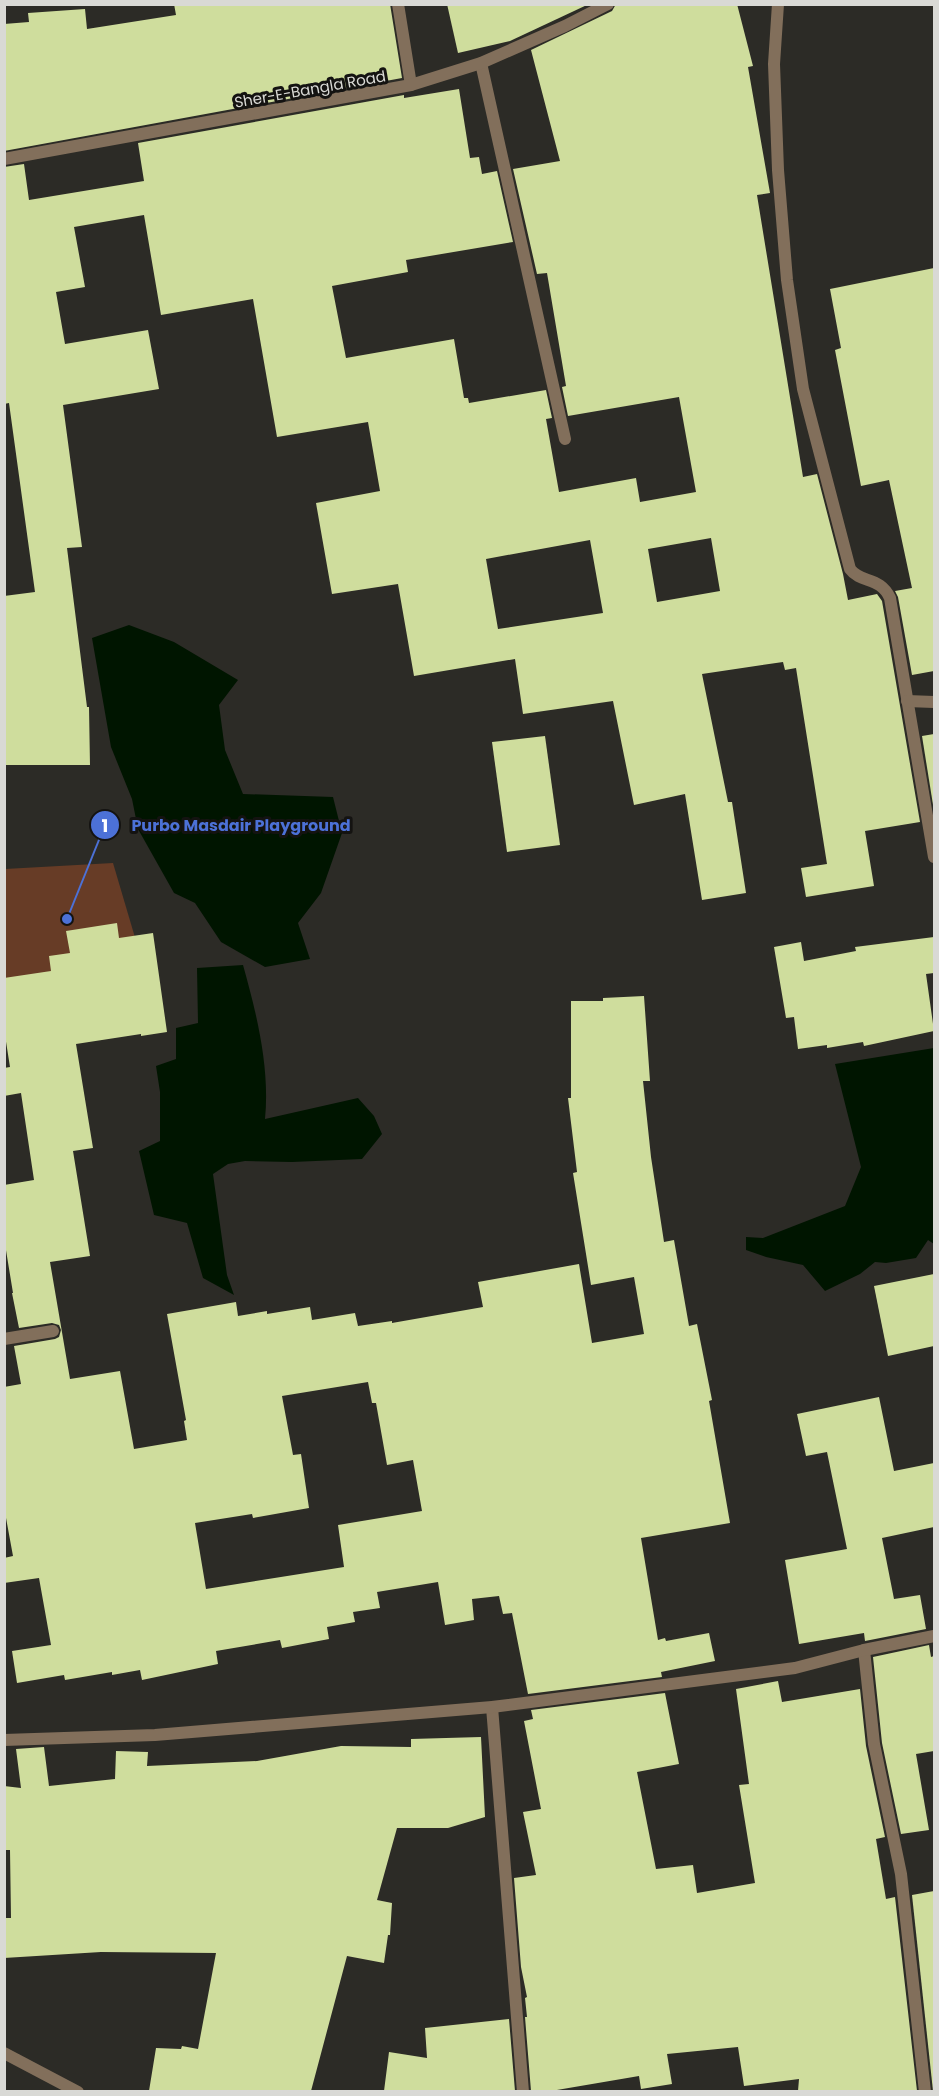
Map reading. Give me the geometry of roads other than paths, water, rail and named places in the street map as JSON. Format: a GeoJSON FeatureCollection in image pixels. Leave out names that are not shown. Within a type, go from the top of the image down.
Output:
{"type":"FeatureCollection","features":[{"type":"Feature","properties":{"kind":"street"},"geometry":{"type":"LineString","coordinates":[[398,4],[411,85]]}},
{"type":"Feature","properties":{"kind":"street","name":"Sher-E-Bangla Road"},"geometry":{"type":"LineString","coordinates":[[4,159],[411,85],[481,63],[608,4]]}},
{"type":"Feature","properties":{"kind":"street"},"geometry":{"type":"LineString","coordinates":[[778,4],[774,64],[778,170],[787,280],[804,389],[850,569],[854,574],[880,584],[886,589],[890,598],[934,857]]}},
{"type":"Feature","properties":{"kind":"street"},"geometry":{"type":"LineString","coordinates":[[481,63],[565,439]]}},
{"type":"Feature","properties":{"kind":"street"},"geometry":{"type":"LineString","coordinates":[[907,701],[934,702]]}},
{"type":"Feature","properties":{"kind":"street"},"geometry":{"type":"LineString","coordinates":[[4,1339],[53,1331]]}},
{"type":"Feature","properties":{"kind":"street"},"geometry":{"type":"LineString","coordinates":[[4,1740],[155,1735],[492,1707],[795,1668],[864,1650],[934,1636]]}},
{"type":"Feature","properties":{"kind":"street"},"geometry":{"type":"LineString","coordinates":[[864,1650],[874,1744],[901,1874],[925,2091]]}},
{"type":"Feature","properties":{"kind":"street"},"geometry":{"type":"LineString","coordinates":[[492,1707],[524,2091]]}},
{"type":"Feature","properties":{"kind":"street"},"geometry":{"type":"LineString","coordinates":[[4,2054],[78,2091]]}},
{"type":"Feature","properties":{"kind":"place","name":"Purbo Masdair Playground"},"geometry":{"type":"Point","coordinates":[67,919]}}]}
